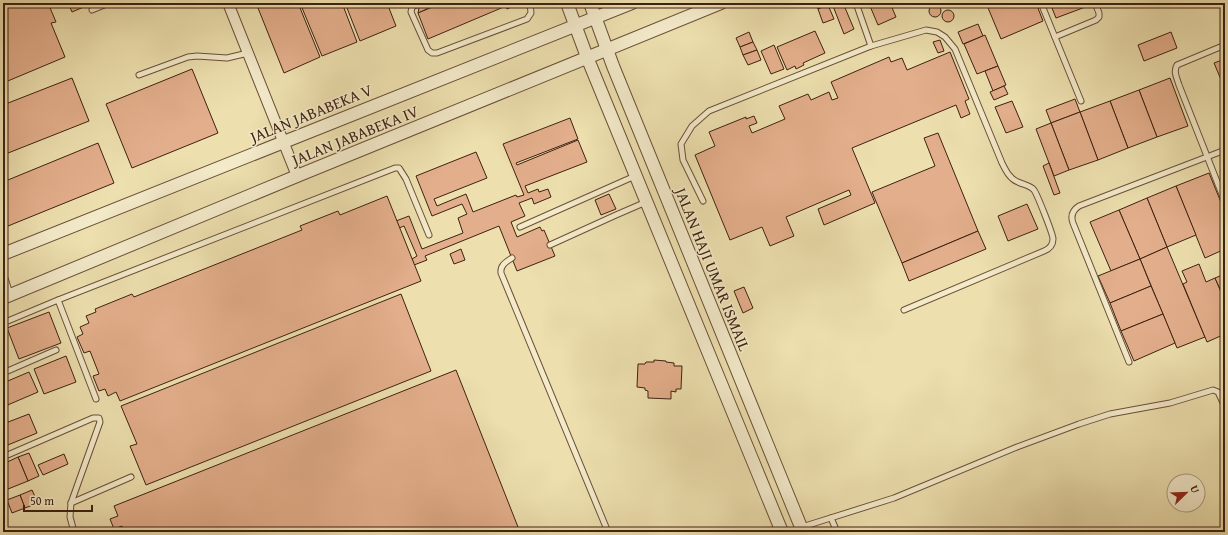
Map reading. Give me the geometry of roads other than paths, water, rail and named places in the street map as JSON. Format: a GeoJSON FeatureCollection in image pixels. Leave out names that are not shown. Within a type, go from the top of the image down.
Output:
{"type":"FeatureCollection","features":[{"type":"Feature","properties":{"kind":"street"},"geometry":{"type":"LineString","coordinates":[[228,3],[297,176]]}},
{"type":"Feature","properties":{"kind":"street"},"geometry":{"type":"LineString","coordinates":[[567,3],[635,176],[782,532]]}},
{"type":"Feature","properties":{"kind":"street","name":"JALAN HAJI UMAR ISMAIL"},"geometry":{"type":"LineString","coordinates":[[590,3],[606,50],[802,530]]}},
{"type":"Feature","properties":{"kind":"street","name":"JALAN JABABEKA V"},"geometry":{"type":"LineString","coordinates":[[3,254],[632,3]]}},
{"type":"Feature","properties":{"kind":"street","name":"JALAN JABABEKA IV"},"geometry":{"type":"LineString","coordinates":[[6,297],[297,176],[721,3]]}},
{"type":"Feature","properties":{"kind":"street"},"geometry":{"type":"LineString","coordinates":[[3,280],[6,297]]}},
{"type":"Feature","properties":{"kind":"lane"},"geometry":{"type":"LineString","coordinates":[[92,10],[109,3]]}},
{"type":"Feature","properties":{"kind":"lane"},"geometry":{"type":"LineString","coordinates":[[420,3],[412,7],[411,12],[428,50],[432,53],[437,53],[527,19],[531,13],[530,3]]}},
{"type":"Feature","properties":{"kind":"lane"},"geometry":{"type":"LineString","coordinates":[[856,3],[871,46]]}},
{"type":"Feature","properties":{"kind":"lane"},"geometry":{"type":"LineString","coordinates":[[1041,3],[1081,101]]}},
{"type":"Feature","properties":{"kind":"lane"},"geometry":{"type":"LineString","coordinates":[[1055,37],[1096,20],[1099,17],[1099,13],[1095,3]]}},
{"type":"Feature","properties":{"kind":"lane"},"geometry":{"type":"LineString","coordinates":[[703,201],[683,160],[681,144],[692,126],[709,111],[871,46],[926,30],[936,32],[945,37],[955,49],[1002,164],[1010,177],[1017,182],[1026,184],[1034,189],[1053,238],[1051,245],[1044,251],[904,310]]}},
{"type":"Feature","properties":{"kind":"lane"},"geometry":{"type":"LineString","coordinates":[[1225,45],[1177,65],[1175,69],[1175,74],[1206,157],[1225,202]]}},
{"type":"Feature","properties":{"kind":"lane"},"geometry":{"type":"LineString","coordinates":[[139,75],[188,57],[197,56],[227,58],[248,53]]}},
{"type":"Feature","properties":{"kind":"lane"},"geometry":{"type":"LineString","coordinates":[[1129,362],[1071,219],[1071,214],[1079,206],[1225,150]]}},
{"type":"Feature","properties":{"kind":"lane"},"geometry":{"type":"LineString","coordinates":[[3,323],[395,168],[399,168],[406,179],[429,235]]}},
{"type":"Feature","properties":{"kind":"lane"},"geometry":{"type":"LineString","coordinates":[[520,226],[635,176]]}},
{"type":"Feature","properties":{"kind":"lane"},"geometry":{"type":"LineString","coordinates":[[550,245],[616,214],[646,202]]}},
{"type":"Feature","properties":{"kind":"lane"},"geometry":{"type":"LineString","coordinates":[[512,258],[502,266],[500,270],[501,273],[608,532]]}},
{"type":"Feature","properties":{"kind":"lane"},"geometry":{"type":"LineString","coordinates":[[58,300],[96,399]]}},
{"type":"Feature","properties":{"kind":"lane"},"geometry":{"type":"LineString","coordinates":[[3,373],[56,350]]}},
{"type":"Feature","properties":{"kind":"lane"},"geometry":{"type":"LineString","coordinates":[[802,530],[831,518],[894,498],[1017,447],[1110,414],[1170,403],[1213,390],[1218,392],[1225,407]]}},
{"type":"Feature","properties":{"kind":"lane"},"geometry":{"type":"LineString","coordinates":[[3,457],[93,418],[99,418],[100,422],[71,503],[70,517],[74,532]]}},
{"type":"Feature","properties":{"kind":"lane"},"geometry":{"type":"LineString","coordinates":[[71,503],[131,477]]}},
{"type":"Feature","properties":{"kind":"lane"},"geometry":{"type":"LineString","coordinates":[[831,518],[837,532]]}},
{"type":"Feature","properties":{"kind":"lane"},"geometry":{"type":"LineString","coordinates":[[3,524],[6,532]]}}]}
